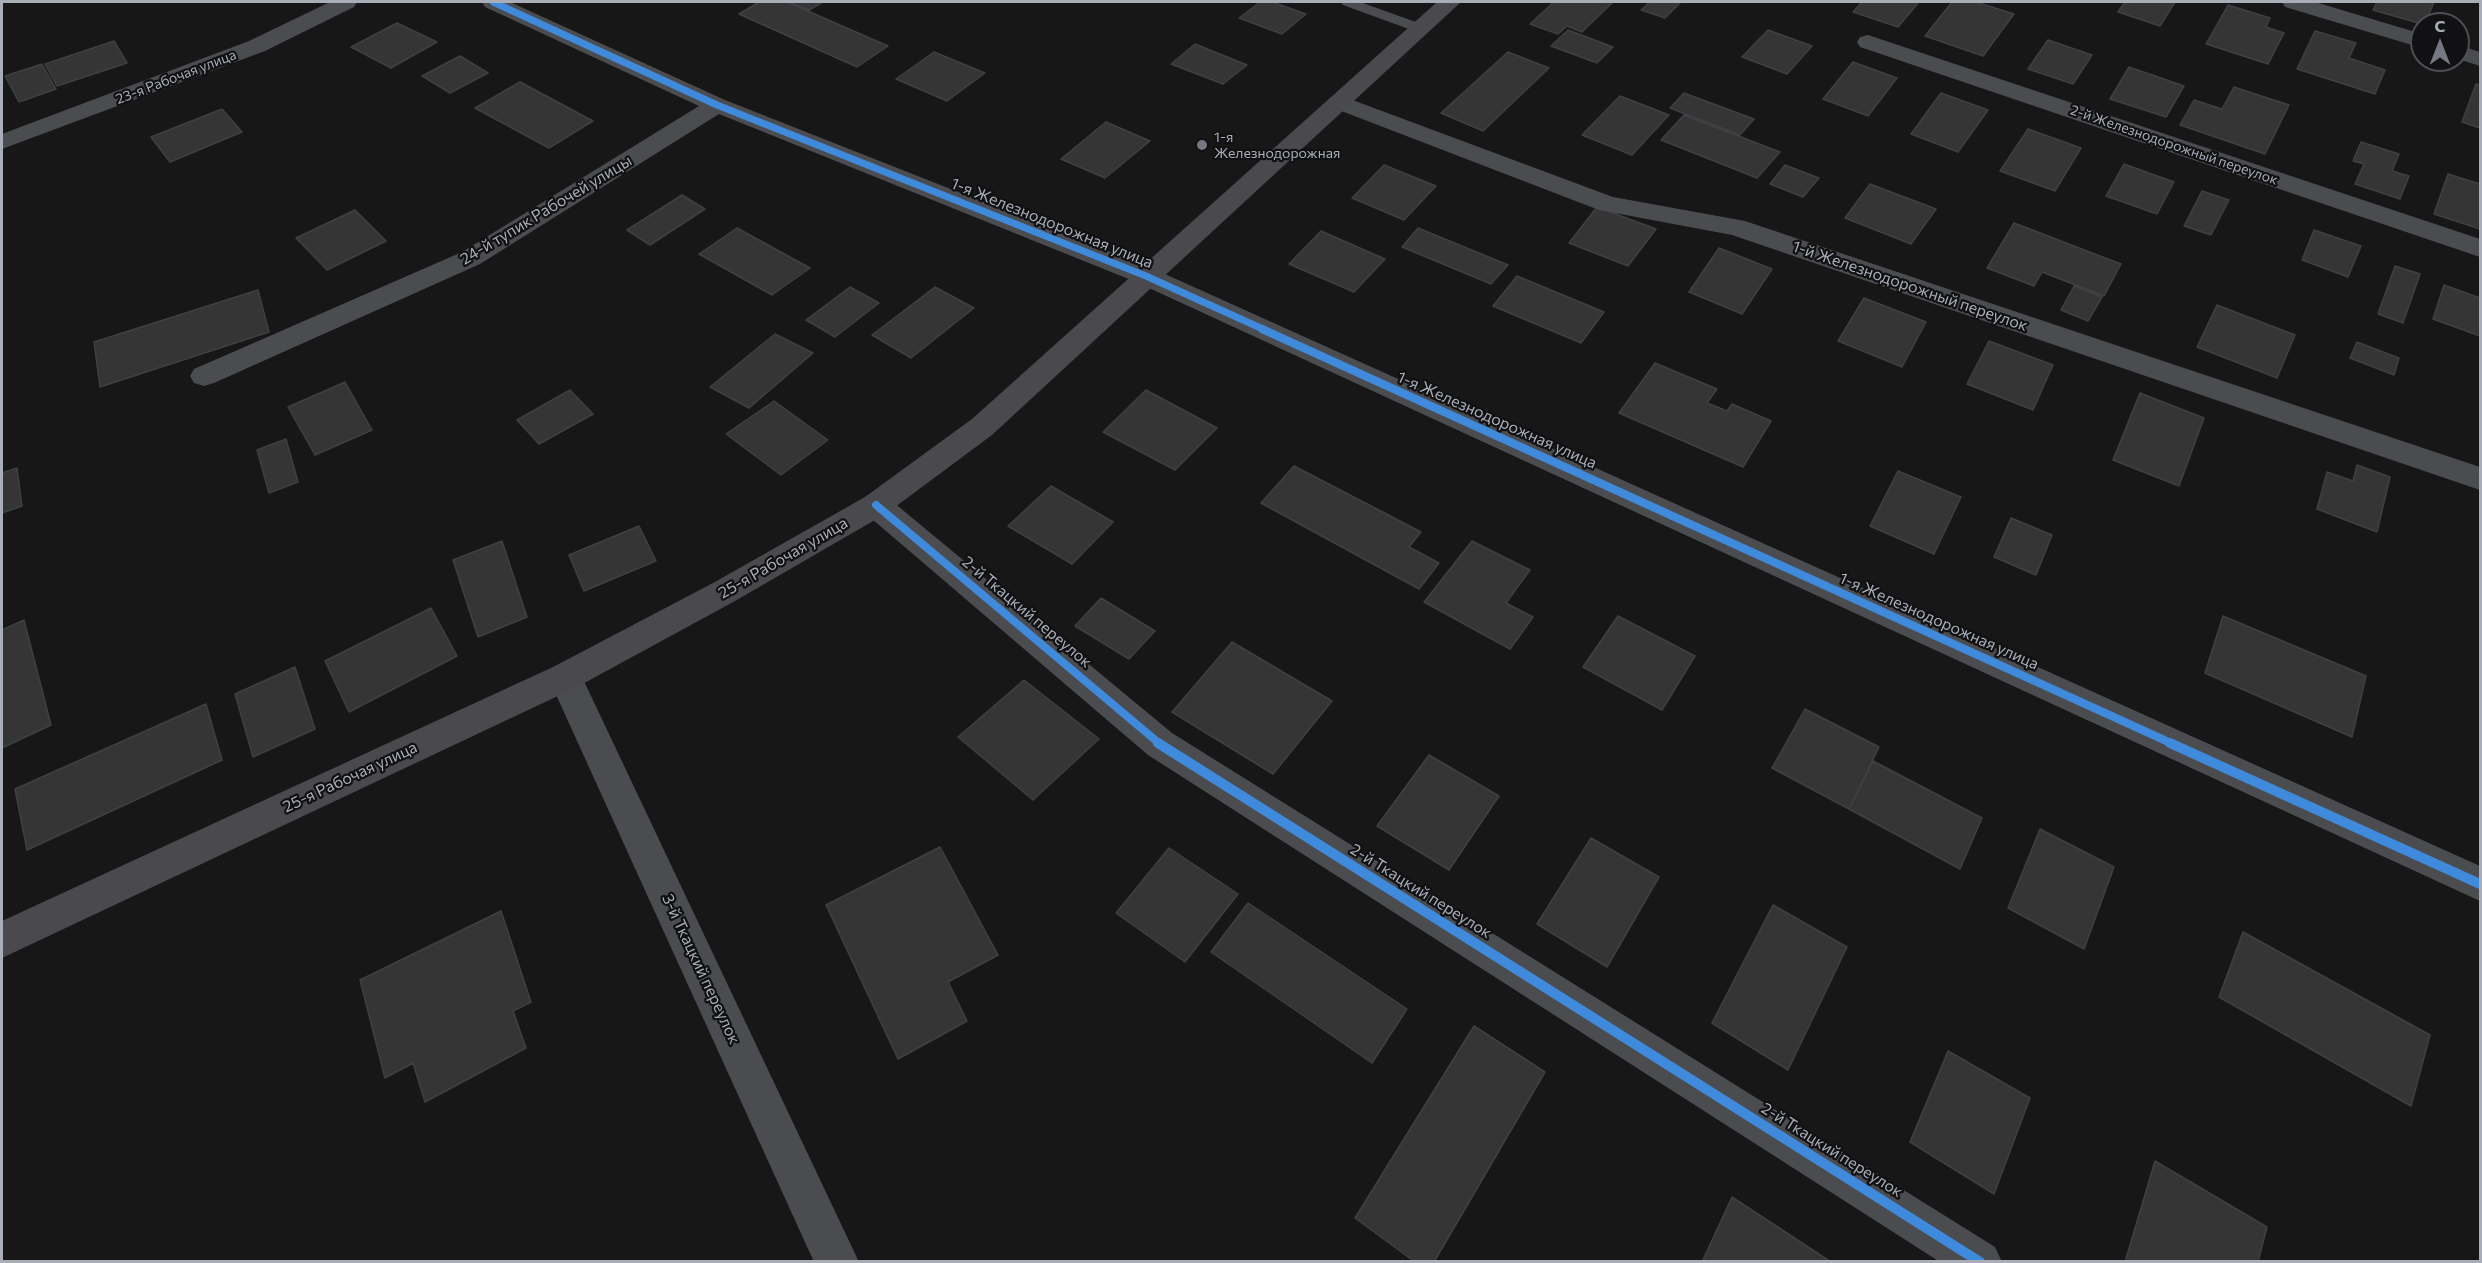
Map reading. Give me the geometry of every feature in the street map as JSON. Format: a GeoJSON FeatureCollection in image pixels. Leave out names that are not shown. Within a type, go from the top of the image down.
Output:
{"type":"FeatureCollection","features":[{"type":"Feature","properties":{"kind":"main road","name":"25-я Рабочая улица"},"geometry":{"type":"LineString","coordinates":[[2,940],[565,677],[724,592],[876,505],[982,427],[1080,341],[1146,276],[1450,2]]}},
{"type":"Feature","properties":{"kind":"street","name":"23-я Рабочая улица"},"geometry":{"type":"LineString","coordinates":[[2,142],[257,46],[346,2]]}},
{"type":"Feature","properties":{"kind":"street","name":"1-я Железнодорожная улица"},"geometry":{"type":"LineString","coordinates":[[493,2],[717,105],[1146,276],[2481,884]]}},
{"type":"Feature","properties":{"kind":"street"},"geometry":{"type":"LineString","coordinates":[[2293,2],[2410,37]]}},
{"type":"Feature","properties":{"kind":"street","name":"2-й Железнодорожный переулок"},"geometry":{"type":"LineString","coordinates":[[1868,42],[2481,248]]}},
{"type":"Feature","properties":{"kind":"street","name":"1-й Железнодорожный переулок"},"geometry":{"type":"LineString","coordinates":[[1339,102],[1608,204],[1736,226],[2481,479]]}},
{"type":"Feature","properties":{"kind":"street","name":"24-й тупик Рабочей улицы"},"geometry":{"type":"LineString","coordinates":[[204,376],[471,258],[717,105]]}},
{"type":"Feature","properties":{"kind":"street","name":"2-й Ткацкий переулок"},"geometry":{"type":"LineString","coordinates":[[876,505],[1160,744],[1980,1262]]}},
{"type":"Feature","properties":{"kind":"street","name":"3-й Ткацкий переулок"},"geometry":{"type":"LineString","coordinates":[[565,677],[837,1262]]}},
{"type":"Feature","properties":{"kind":"lane"},"geometry":{"type":"LineString","coordinates":[[1348,2],[1422,29]]}},
{"type":"Feature","properties":{"kind":"building"},"geometry":{"type":"Polygon","coordinates":[[[759,2],[787,2],[888,46],[857,67],[739,14],[759,2]]]}},
{"type":"Feature","properties":{"kind":"building"},"geometry":{"type":"Polygon","coordinates":[[[789,2],[823,2],[809,10],[789,2]]]}},
{"type":"Feature","properties":{"kind":"building"},"geometry":{"type":"Polygon","coordinates":[[[1260,2],[1272,2],[1306,14],[1282,34],[1239,18],[1260,2]]]}},
{"type":"Feature","properties":{"kind":"building"},"geometry":{"type":"Polygon","coordinates":[[[1554,2],[1613,2],[1582,32],[1567,26],[1558,34],[1530,24],[1554,2]]]}},
{"type":"Feature","properties":{"kind":"building"},"geometry":{"type":"Polygon","coordinates":[[[1650,2],[1681,2],[1665,18],[1641,10],[1650,2]]]}},
{"type":"Feature","properties":{"kind":"building"},"geometry":{"type":"Polygon","coordinates":[[[1862,2],[1919,2],[1898,27],[1853,12],[1862,2]]]}},
{"type":"Feature","properties":{"kind":"building"},"geometry":{"type":"Polygon","coordinates":[[[1952,2],[1976,2],[2014,14],[1983,56],[1925,36],[1952,2]]]}},
{"type":"Feature","properties":{"kind":"building"},"geometry":{"type":"Polygon","coordinates":[[[2125,2],[2175,2],[2160,26],[2118,12],[2125,2]]]}},
{"type":"Feature","properties":{"kind":"building"},"geometry":{"type":"Polygon","coordinates":[[[2377,2],[2434,2],[2430,12],[2410,12],[2410,21],[2373,10],[2377,2]]]}},
{"type":"Feature","properties":{"kind":"building"},"geometry":{"type":"Polygon","coordinates":[[[2228,5],[2270,18],[2266,27],[2284,33],[2268,64],[2206,44],[2228,5]]]}},
{"type":"Feature","properties":{"kind":"building"},"geometry":{"type":"Polygon","coordinates":[[[397,23],[437,42],[391,68],[351,47],[397,23]]]}},
{"type":"Feature","properties":{"kind":"building"},"geometry":{"type":"Polygon","coordinates":[[[1568,30],[1613,47],[1597,63],[1551,46],[1568,30]]]}},
{"type":"Feature","properties":{"kind":"building"},"geometry":{"type":"Polygon","coordinates":[[[1768,30],[1812,46],[1787,74],[1742,57],[1768,30]]]}},
{"type":"Feature","properties":{"kind":"building"},"geometry":{"type":"Polygon","coordinates":[[[2315,31],[2356,43],[2349,58],[2385,70],[2375,94],[2297,69],[2315,31]]]}},
{"type":"Feature","properties":{"kind":"building"},"geometry":{"type":"Polygon","coordinates":[[[2048,40],[2092,55],[2073,84],[2028,69],[2048,40]]]}},
{"type":"Feature","properties":{"kind":"building"},"geometry":{"type":"Polygon","coordinates":[[[114,41],[127,63],[57,86],[45,64],[114,41]]]}},
{"type":"Feature","properties":{"kind":"building"},"geometry":{"type":"Polygon","coordinates":[[[1195,44],[1247,65],[1223,84],[1171,64],[1195,44]]]}},
{"type":"Feature","properties":{"kind":"building"},"geometry":{"type":"Polygon","coordinates":[[[934,52],[985,73],[947,101],[896,79],[934,52]]]}},
{"type":"Feature","properties":{"kind":"building"},"geometry":{"type":"Polygon","coordinates":[[[1508,52],[1549,68],[1483,131],[1441,113],[1508,52]]]}},
{"type":"Feature","properties":{"kind":"building"},"geometry":{"type":"Polygon","coordinates":[[[460,56],[488,73],[450,93],[422,76],[460,56]]]}},
{"type":"Feature","properties":{"kind":"building"},"geometry":{"type":"Polygon","coordinates":[[[1853,62],[1897,78],[1868,116],[1823,99],[1853,62]]]}},
{"type":"Feature","properties":{"kind":"building"},"geometry":{"type":"Polygon","coordinates":[[[42,64],[56,89],[19,102],[5,76],[42,64]]]}},
{"type":"Feature","properties":{"kind":"building"},"geometry":{"type":"Polygon","coordinates":[[[2129,67],[2184,86],[2166,117],[2110,99],[2129,67]]]}},
{"type":"Feature","properties":{"kind":"building"},"geometry":{"type":"Polygon","coordinates":[[[520,82],[593,121],[549,148],[475,108],[520,82]]]}},
{"type":"Feature","properties":{"kind":"building"},"geometry":{"type":"Polygon","coordinates":[[[2476,84],[2480,85],[2480,128],[2462,122],[2476,84]]]}},
{"type":"Feature","properties":{"kind":"building"},"geometry":{"type":"Polygon","coordinates":[[[2234,87],[2289,105],[2265,154],[2180,125],[2194,100],[2222,109],[2234,87]]]}},
{"type":"Feature","properties":{"kind":"building"},"geometry":{"type":"Polygon","coordinates":[[[1684,93],[1754,119],[1740,135],[1670,108],[1684,93]]]}},
{"type":"Feature","properties":{"kind":"building"},"geometry":{"type":"Polygon","coordinates":[[[1941,93],[1988,110],[1958,152],[1911,134],[1941,93]]]}},
{"type":"Feature","properties":{"kind":"building"},"geometry":{"type":"Polygon","coordinates":[[[1620,96],[1669,115],[1632,155],[1582,135],[1620,96]]]}},
{"type":"Feature","properties":{"kind":"building"},"geometry":{"type":"Polygon","coordinates":[[[222,109],[242,132],[170,162],[151,137],[222,109]]]}},
{"type":"Feature","properties":{"kind":"building"},"geometry":{"type":"Polygon","coordinates":[[[1684,115],[1780,152],[1757,178],[1661,140],[1684,115]]]}},
{"type":"Feature","properties":{"kind":"building"},"geometry":{"type":"Polygon","coordinates":[[[1106,122],[1150,141],[1105,178],[1061,159],[1106,122]]]}},
{"type":"Feature","properties":{"kind":"building"},"geometry":{"type":"Polygon","coordinates":[[[2028,129],[2081,148],[2055,191],[2000,171],[2028,129]]]}},
{"type":"Feature","properties":{"kind":"building"},"geometry":{"type":"Polygon","coordinates":[[[2361,142],[2399,154],[2392,171],[2409,176],[2400,199],[2355,184],[2364,164],[2353,161],[2361,142]]]}},
{"type":"Feature","properties":{"kind":"building"},"geometry":{"type":"Polygon","coordinates":[[[2124,164],[2174,182],[2157,214],[2106,196],[2124,164]]]}},
{"type":"Feature","properties":{"kind":"building"},"geometry":{"type":"Polygon","coordinates":[[[1384,165],[1436,186],[1404,220],[1352,198],[1384,165]]]}},
{"type":"Feature","properties":{"kind":"building"},"geometry":{"type":"Polygon","coordinates":[[[1785,165],[1819,178],[1803,197],[1770,184],[1785,165]]]}},
{"type":"Feature","properties":{"kind":"building"},"geometry":{"type":"Polygon","coordinates":[[[2448,174],[2480,184],[2480,229],[2434,214],[2448,174]]]}},
{"type":"Feature","properties":{"kind":"building"},"geometry":{"type":"Polygon","coordinates":[[[1870,184],[1936,209],[1911,244],[1845,218],[1870,184]]]}},
{"type":"Feature","properties":{"kind":"building"},"geometry":{"type":"Polygon","coordinates":[[[2202,191],[2229,200],[2211,235],[2184,226],[2202,191]]]}},
{"type":"Feature","properties":{"kind":"building"},"geometry":{"type":"Polygon","coordinates":[[[682,195],[705,209],[650,245],[627,230],[682,195]]]}},
{"type":"Feature","properties":{"kind":"building"},"geometry":{"type":"Polygon","coordinates":[[[1597,207],[1656,229],[1628,266],[1569,243],[1597,207]]]}},
{"type":"Feature","properties":{"kind":"building"},"geometry":{"type":"Polygon","coordinates":[[[355,210],[386,241],[327,270],[296,238],[355,210]]]}},
{"type":"Feature","properties":{"kind":"building"},"geometry":{"type":"Polygon","coordinates":[[[2014,223],[2121,264],[2104,296],[2042,272],[2034,286],[1987,268],[2014,223]]]}},
{"type":"Feature","properties":{"kind":"building"},"geometry":{"type":"Polygon","coordinates":[[[737,228],[810,268],[772,295],[699,254],[737,228]]]}},
{"type":"Feature","properties":{"kind":"building"},"geometry":{"type":"Polygon","coordinates":[[[1418,228],[1508,265],[1491,284],[1402,247],[1418,228]]]}},
{"type":"Feature","properties":{"kind":"building"},"geometry":{"type":"Polygon","coordinates":[[[2314,230],[2361,246],[2348,277],[2302,260],[2314,230]]]}},
{"type":"Feature","properties":{"kind":"building"},"geometry":{"type":"Polygon","coordinates":[[[1321,231],[1385,259],[1354,292],[1289,264],[1321,231]]]}},
{"type":"Feature","properties":{"kind":"building"},"geometry":{"type":"Polygon","coordinates":[[[1719,248],[1772,269],[1742,314],[1689,292],[1719,248]]]}},
{"type":"Feature","properties":{"kind":"building"},"geometry":{"type":"Polygon","coordinates":[[[2395,266],[2420,274],[2403,323],[2378,314],[2395,266]]]}},
{"type":"Feature","properties":{"kind":"building"},"geometry":{"type":"Polygon","coordinates":[[[1517,276],[1604,312],[1581,343],[1493,306],[1517,276]]]}},
{"type":"Feature","properties":{"kind":"building"},"geometry":{"type":"Polygon","coordinates":[[[2444,285],[2480,298],[2480,336],[2433,319],[2444,285]]]}},
{"type":"Feature","properties":{"kind":"building"},"geometry":{"type":"Polygon","coordinates":[[[2074,286],[2102,297],[2088,321],[2061,310],[2074,286]]]}},
{"type":"Feature","properties":{"kind":"building"},"geometry":{"type":"Polygon","coordinates":[[[850,287],[879,303],[835,337],[806,320],[850,287]]]}},
{"type":"Feature","properties":{"kind":"building"},"geometry":{"type":"Polygon","coordinates":[[[935,287],[974,308],[911,358],[872,335],[935,287]]]}},
{"type":"Feature","properties":{"kind":"building"},"geometry":{"type":"Polygon","coordinates":[[[258,290],[269,332],[100,387],[94,342],[258,290]]]}},
{"type":"Feature","properties":{"kind":"building"},"geometry":{"type":"Polygon","coordinates":[[[1864,298],[1926,322],[1902,367],[1838,341],[1864,298]]]}},
{"type":"Feature","properties":{"kind":"building"},"geometry":{"type":"Polygon","coordinates":[[[2217,305],[2295,335],[2277,378],[2197,347],[2217,305]]]}},
{"type":"Feature","properties":{"kind":"building"},"geometry":{"type":"Polygon","coordinates":[[[775,334],[813,353],[749,408],[710,387],[775,334]]]}},
{"type":"Feature","properties":{"kind":"building"},"geometry":{"type":"Polygon","coordinates":[[[1989,341],[2053,365],[2033,410],[1967,384],[1989,341]]]}},
{"type":"Feature","properties":{"kind":"building"},"geometry":{"type":"Polygon","coordinates":[[[2357,342],[2399,358],[2394,375],[2350,358],[2357,342]]]}},
{"type":"Feature","properties":{"kind":"building"},"geometry":{"type":"Polygon","coordinates":[[[1655,363],[1717,389],[1707,403],[1727,411],[1732,404],[1771,421],[1743,467],[1619,413],[1655,363]]]}},
{"type":"Feature","properties":{"kind":"building"},"geometry":{"type":"Polygon","coordinates":[[[345,382],[372,430],[315,455],[288,407],[345,382]]]}},
{"type":"Feature","properties":{"kind":"building"},"geometry":{"type":"Polygon","coordinates":[[[570,390],[593,414],[539,444],[517,420],[570,390]]]}},
{"type":"Feature","properties":{"kind":"building"},"geometry":{"type":"Polygon","coordinates":[[[1146,390],[1217,428],[1175,470],[1103,432],[1146,390]]]}},
{"type":"Feature","properties":{"kind":"building"},"geometry":{"type":"Polygon","coordinates":[[[2140,393],[2204,418],[2179,486],[2113,460],[2140,393]]]}},
{"type":"Feature","properties":{"kind":"building"},"geometry":{"type":"Polygon","coordinates":[[[774,401],[828,440],[781,475],[726,434],[774,401]]]}},
{"type":"Feature","properties":{"kind":"building"},"geometry":{"type":"Polygon","coordinates":[[[286,439],[298,482],[269,493],[257,450],[286,439]]]}},
{"type":"Feature","properties":{"kind":"building"},"geometry":{"type":"Polygon","coordinates":[[[2357,465],[2390,477],[2377,532],[2317,509],[2327,472],[2353,481],[2357,465]]]}},
{"type":"Feature","properties":{"kind":"building"},"geometry":{"type":"Polygon","coordinates":[[[1294,466],[1421,532],[1409,547],[1439,563],[1419,589],[1261,503],[1294,466]]]}},
{"type":"Feature","properties":{"kind":"building"},"geometry":{"type":"Polygon","coordinates":[[[17,468],[22,506],[2,513],[2,473],[17,468]]]}},
{"type":"Feature","properties":{"kind":"building"},"geometry":{"type":"Polygon","coordinates":[[[1898,471],[1961,497],[1934,554],[1870,526],[1898,471]]]}},
{"type":"Feature","properties":{"kind":"building"},"geometry":{"type":"Polygon","coordinates":[[[1051,486],[1113,522],[1072,564],[1008,526],[1051,486]]]}},
{"type":"Feature","properties":{"kind":"building"},"geometry":{"type":"Polygon","coordinates":[[[2011,518],[2052,535],[2036,575],[1994,557],[2011,518]]]}},
{"type":"Feature","properties":{"kind":"building"},"geometry":{"type":"Polygon","coordinates":[[[639,526],[656,561],[584,591],[569,555],[639,526]]]}},
{"type":"Feature","properties":{"kind":"building"},"geometry":{"type":"Polygon","coordinates":[[[502,541],[527,617],[478,637],[453,560],[502,541]]]}},
{"type":"Feature","properties":{"kind":"building"},"geometry":{"type":"Polygon","coordinates":[[[1472,541],[1530,570],[1506,603],[1533,617],[1510,649],[1424,602],[1472,541]]]}},
{"type":"Feature","properties":{"kind":"building"},"geometry":{"type":"Polygon","coordinates":[[[1101,598],[1155,631],[1129,659],[1075,626],[1101,598]]]}},
{"type":"Feature","properties":{"kind":"building"},"geometry":{"type":"Polygon","coordinates":[[[431,608],[457,656],[349,712],[325,661],[431,608]]]}},
{"type":"Feature","properties":{"kind":"building"},"geometry":{"type":"Polygon","coordinates":[[[1618,616],[1695,656],[1662,710],[1583,667],[1618,616]]]}},
{"type":"Feature","properties":{"kind":"building"},"geometry":{"type":"Polygon","coordinates":[[[2223,616],[2366,676],[2352,737],[2205,673],[2223,616]]]}},
{"type":"Feature","properties":{"kind":"building"},"geometry":{"type":"Polygon","coordinates":[[[24,620],[51,725],[2,748],[2,630],[24,620]]]}},
{"type":"Feature","properties":{"kind":"building"},"geometry":{"type":"Polygon","coordinates":[[[1232,642],[1332,701],[1273,774],[1172,712],[1232,642]]]}},
{"type":"Feature","properties":{"kind":"building"},"geometry":{"type":"Polygon","coordinates":[[[295,667],[315,729],[253,757],[235,694],[295,667]]]}},
{"type":"Feature","properties":{"kind":"building"},"geometry":{"type":"Polygon","coordinates":[[[1024,680],[1099,739],[1033,800],[958,737],[1024,680]]]}},
{"type":"Feature","properties":{"kind":"building"},"geometry":{"type":"Polygon","coordinates":[[[206,704],[222,760],[27,850],[15,789],[206,704]]]}},
{"type":"Feature","properties":{"kind":"building"},"geometry":{"type":"Polygon","coordinates":[[[1805,709],[1879,747],[1849,809],[1772,768],[1805,709]]]}},
{"type":"Feature","properties":{"kind":"building"},"geometry":{"type":"Polygon","coordinates":[[[1429,755],[1499,796],[1449,870],[1377,826],[1429,755]]]}},
{"type":"Feature","properties":{"kind":"building"},"geometry":{"type":"Polygon","coordinates":[[[1873,761],[1982,818],[1960,869],[1849,809],[1873,761]]]}},
{"type":"Feature","properties":{"kind":"building"},"geometry":{"type":"Polygon","coordinates":[[[2040,829],[2114,867],[2084,949],[2008,908],[2040,829]]]}},
{"type":"Feature","properties":{"kind":"building"},"geometry":{"type":"Polygon","coordinates":[[[1591,838],[1659,877],[1607,967],[1537,924],[1591,838]]]}},
{"type":"Feature","properties":{"kind":"building"},"geometry":{"type":"Polygon","coordinates":[[[940,847],[998,955],[948,982],[967,1021],[898,1059],[826,905],[940,847]]]}},
{"type":"Feature","properties":{"kind":"building"},"geometry":{"type":"Polygon","coordinates":[[[1169,848],[1238,894],[1185,962],[1116,913],[1169,848]]]}},
{"type":"Feature","properties":{"kind":"building"},"geometry":{"type":"Polygon","coordinates":[[[1248,903],[1407,1009],[1372,1063],[1211,952],[1248,903]]]}},
{"type":"Feature","properties":{"kind":"building"},"geometry":{"type":"Polygon","coordinates":[[[1773,905],[1847,947],[1788,1070],[1712,1023],[1773,905]]]}},
{"type":"Feature","properties":{"kind":"building"},"geometry":{"type":"Polygon","coordinates":[[[501,911],[531,1002],[513,1011],[526,1048],[425,1102],[413,1063],[385,1078],[360,980],[501,911]]]}},
{"type":"Feature","properties":{"kind":"building"},"geometry":{"type":"Polygon","coordinates":[[[2243,932],[2430,1035],[2411,1106],[2219,997],[2243,932]]]}},
{"type":"Feature","properties":{"kind":"building"},"geometry":{"type":"Polygon","coordinates":[[[1474,1026],[1545,1072],[1434,1262],[1415,1262],[1355,1218],[1474,1026]]]}},
{"type":"Feature","properties":{"kind":"building"},"geometry":{"type":"Polygon","coordinates":[[[1948,1051],[2030,1098],[1994,1194],[1910,1142],[1948,1051]]]}},
{"type":"Feature","properties":{"kind":"building"},"geometry":{"type":"Polygon","coordinates":[[[2155,1161],[2267,1227],[2258,1262],[2125,1262],[2155,1161]]]}},
{"type":"Feature","properties":{"kind":"building"},"geometry":{"type":"Polygon","coordinates":[[[1732,1197],[1831,1262],[1702,1262],[1732,1197]]]}},
{"type":"Feature","properties":{"kind":"cycle path"},"geometry":{"type":"LineString","coordinates":[[493,2],[717,105],[1146,276],[2480,884]]}},
{"type":"Feature","properties":{"kind":"cycle path"},"geometry":{"type":"LineString","coordinates":[[876,505],[1160,744],[1980,1262]]}},
{"type":"Feature","properties":{"kind":"place","name":"1-я Железнодорожная"},"geometry":{"type":"Point","coordinates":[1202,145]}}]}
